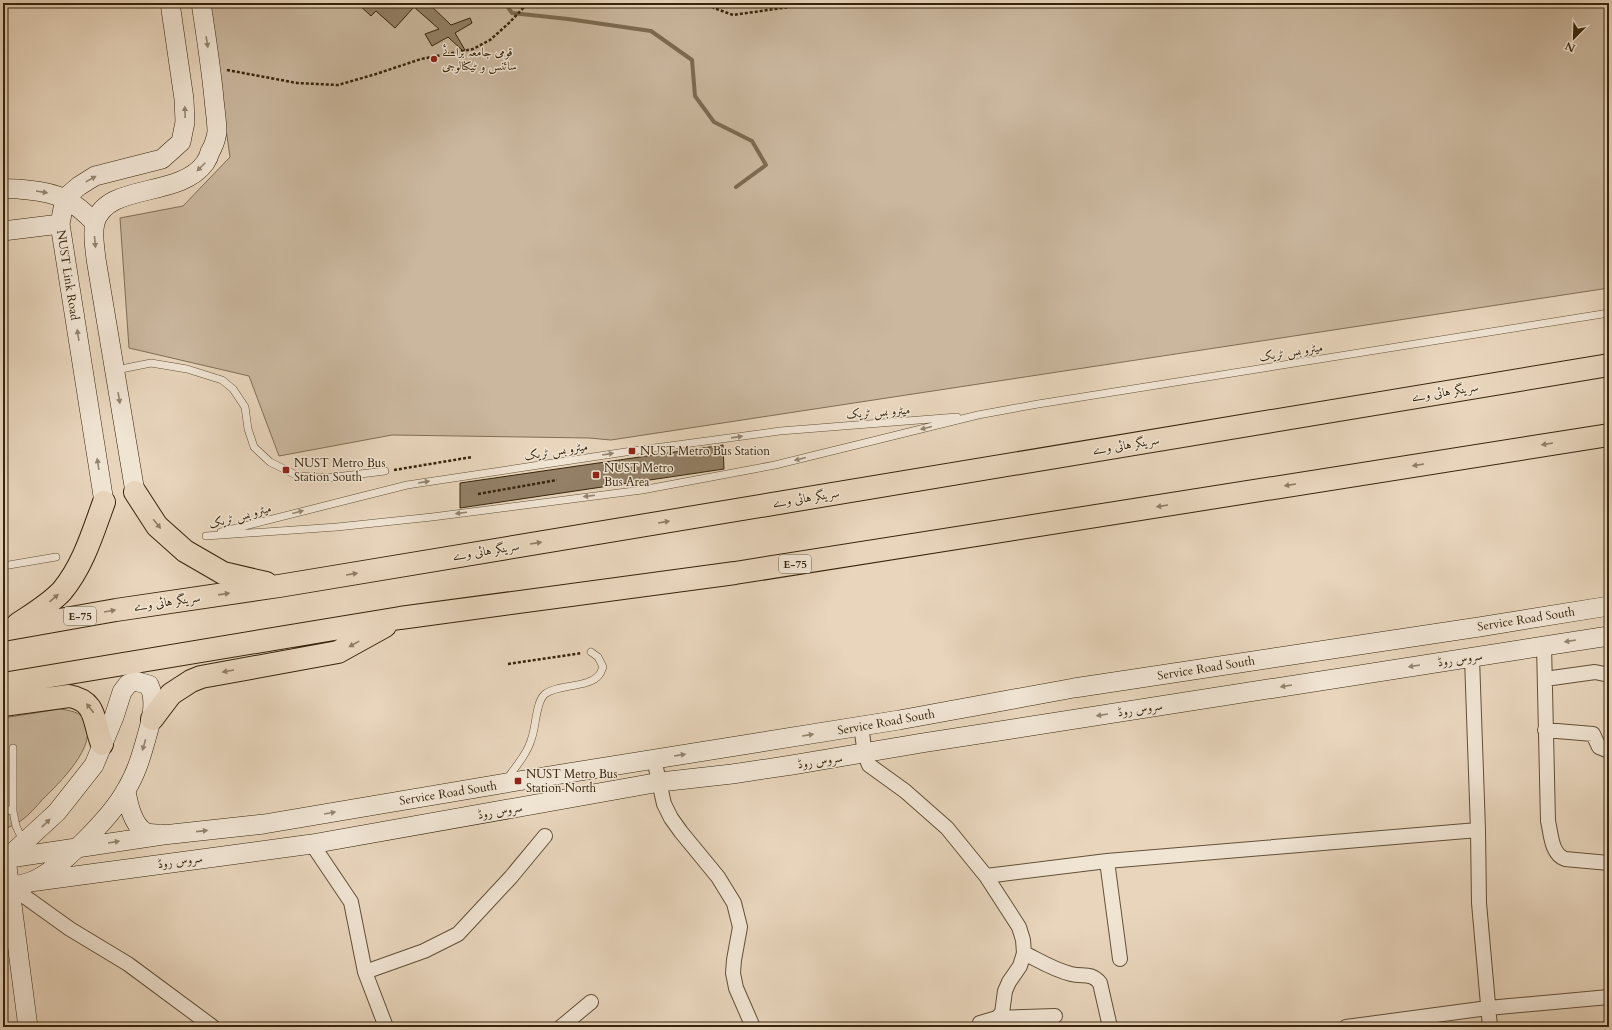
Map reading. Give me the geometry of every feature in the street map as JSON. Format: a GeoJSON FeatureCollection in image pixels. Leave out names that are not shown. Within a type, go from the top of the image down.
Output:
{"type":"FeatureCollection","features":[{"type":"Feature","properties":{"kind":"highway","name":"سرینگر ہائی وے"},"geometry":{"type":"LineString","coordinates":[[7,629],[116,610],[279,586],[1609,365]]}},
{"type":"Feature","properties":{"kind":"highway","name":"E-75"},"geometry":{"type":"LineString","coordinates":[[3,684],[400,618],[734,573],[1609,435]]}},
{"type":"Feature","properties":{"kind":"highway"},"geometry":{"type":"LineString","coordinates":[[135,492],[157,526],[185,551],[223,574],[279,586]]}},
{"type":"Feature","properties":{"kind":"highway"},"geometry":{"type":"LineString","coordinates":[[7,629],[41,609],[62,591],[76,569],[90,541],[104,502]]}},
{"type":"Feature","properties":{"kind":"highway"},"geometry":{"type":"LineString","coordinates":[[152,713],[172,694],[201,676],[338,652],[400,618]]}},
{"type":"Feature","properties":{"kind":"highway"},"geometry":{"type":"LineString","coordinates":[[3,705],[69,696],[77,697],[92,708],[102,744]]}},
{"type":"Feature","properties":{"kind":"main road"},"geometry":{"type":"LineString","coordinates":[[65,198],[79,186],[95,176],[162,159],[181,142],[185,122],[184,99],[170,3]]}},
{"type":"Feature","properties":{"kind":"main road"},"geometry":{"type":"LineString","coordinates":[[135,492],[96,259],[94,234],[96,222],[100,212],[110,202],[127,195],[177,183],[193,174],[205,164],[212,149],[217,133],[211,68],[201,3]]}},
{"type":"Feature","properties":{"kind":"main road"},"geometry":{"type":"LineString","coordinates":[[3,189],[44,191],[65,198],[80,207],[96,222]]}},
{"type":"Feature","properties":{"kind":"main road","name":"NUST Link Road"},"geometry":{"type":"LineString","coordinates":[[65,198],[60,224],[104,502]]}},
{"type":"Feature","properties":{"kind":"main road"},"geometry":{"type":"LineString","coordinates":[[3,231],[60,224]]}},
{"type":"Feature","properties":{"kind":"main road","name":"Service Road South"},"geometry":{"type":"LineString","coordinates":[[5,859],[163,835],[264,824],[654,759],[784,739],[1074,688],[1609,606]]}},
{"type":"Feature","properties":{"kind":"main road","name":"سروس روڈ"},"geometry":{"type":"LineString","coordinates":[[7,887],[30,882],[312,844],[660,782],[732,774],[864,754],[1040,724],[1609,636]]}},
{"type":"Feature","properties":{"kind":"main road"},"geometry":{"type":"LineString","coordinates":[[28,1027],[7,887],[5,859],[57,812],[94,764],[122,692],[128,684],[136,681],[149,685],[153,692],[152,713],[137,768],[126,791],[114,808],[77,848],[58,864],[30,882]]}},
{"type":"Feature","properties":{"kind":"main road"},"geometry":{"type":"LineString","coordinates":[[784,739],[792,765]]}},
{"type":"Feature","properties":{"kind":"main road"},"geometry":{"type":"LineString","coordinates":[[126,791],[135,820],[145,832],[163,835]]}},
{"type":"Feature","properties":{"kind":"street"},"geometry":{"type":"LineString","coordinates":[[1544,646],[1548,820],[1553,846],[1561,858],[1609,863]]}},
{"type":"Feature","properties":{"kind":"street"},"geometry":{"type":"LineString","coordinates":[[1472,658],[1479,903],[1490,1027]]}},
{"type":"Feature","properties":{"kind":"street"},"geometry":{"type":"LineString","coordinates":[[1545,679],[1595,672],[1609,675]]}},
{"type":"Feature","properties":{"kind":"street"},"geometry":{"type":"LineString","coordinates":[[861,726],[864,754],[869,765],[905,791],[947,828],[986,876],[1019,928],[1023,940],[1024,953],[1020,966],[1009,982],[1005,991],[1003,1010],[997,1018]]}},
{"type":"Feature","properties":{"kind":"street"},"geometry":{"type":"LineString","coordinates":[[1545,730],[1593,734],[1599,747],[1609,751]]}},
{"type":"Feature","properties":{"kind":"street"},"geometry":{"type":"LineString","coordinates":[[654,759],[664,804],[671,818],[718,877],[734,903],[740,927],[733,973],[736,988],[753,1027]]}},
{"type":"Feature","properties":{"kind":"street"},"geometry":{"type":"LineString","coordinates":[[986,876],[1108,861],[1478,830]]}},
{"type":"Feature","properties":{"kind":"street"},"geometry":{"type":"LineString","coordinates":[[365,972],[424,951],[458,934],[511,877],[545,836]]}},
{"type":"Feature","properties":{"kind":"street"},"geometry":{"type":"LineString","coordinates":[[312,844],[351,902],[365,972],[386,1027]]}},
{"type":"Feature","properties":{"kind":"street"},"geometry":{"type":"LineString","coordinates":[[1108,861],[1120,959]]}},
{"type":"Feature","properties":{"kind":"street"},"geometry":{"type":"LineString","coordinates":[[7,887],[70,929],[128,964],[213,1027]]}},
{"type":"Feature","properties":{"kind":"street"},"geometry":{"type":"LineString","coordinates":[[1024,953],[1058,970],[1096,978],[1100,983],[1110,1027]]}},
{"type":"Feature","properties":{"kind":"street"},"geometry":{"type":"LineString","coordinates":[[1346,1027],[1488,1008],[1609,997]]}},
{"type":"Feature","properties":{"kind":"street"},"geometry":{"type":"LineString","coordinates":[[561,1027],[591,1002]]}},
{"type":"Feature","properties":{"kind":"street"},"geometry":{"type":"LineString","coordinates":[[980,1027],[980,1023],[983,1021],[997,1018],[1054,1016]]}},
{"type":"Feature","properties":{"kind":"lane","name":"میٹرو بس ٹریک"},"geometry":{"type":"LineString","coordinates":[[978,415],[780,431],[632,451],[407,485],[206,536],[337,527],[432,517],[642,490],[775,465],[978,415],[1038,404],[1609,313]]}},
{"type":"Feature","properties":{"kind":"lane"},"geometry":{"type":"LineString","coordinates":[[115,371],[151,363],[187,369],[222,380],[233,389],[244,407],[248,429],[254,448],[270,462],[298,476],[327,478],[384,471]]}},
{"type":"Feature","properties":{"kind":"lane"},"geometry":{"type":"LineString","coordinates":[[3,566],[56,557]]}},
{"type":"Feature","properties":{"kind":"lane"},"geometry":{"type":"LineString","coordinates":[[504,784],[525,753],[532,738],[539,705],[544,694],[591,681],[600,675],[602,667],[598,657],[591,652]]}},
{"type":"Feature","properties":{"kind":"lane"},"geometry":{"type":"LineString","coordinates":[[13,748],[13,811],[16,826],[24,843]]}},
{"type":"Feature","properties":{"kind":"lane"},"geometry":{"type":"LineString","coordinates":[[3,809],[13,811]]}},
{"type":"Feature","properties":{"kind":"path"},"geometry":{"type":"LineString","coordinates":[[211,68],[297,83],[338,85],[421,59],[474,50],[490,40],[528,3]]}},
{"type":"Feature","properties":{"kind":"path"},"geometry":{"type":"LineString","coordinates":[[708,3],[714,8],[733,15],[817,3]]}},
{"type":"Feature","properties":{"kind":"path"},"geometry":{"type":"LineString","coordinates":[[384,471],[472,456]]}},
{"type":"Feature","properties":{"kind":"path"},"geometry":{"type":"LineString","coordinates":[[478,494],[557,480]]}},
{"type":"Feature","properties":{"kind":"path"},"geometry":{"type":"LineString","coordinates":[[508,664],[591,652]]}},
{"type":"Feature","properties":{"kind":"shaded area"},"geometry":{"type":"Polygon","coordinates":[[[208,3],[1609,3],[1609,288],[611,440],[589,438],[392,435],[279,456],[249,376],[129,348],[120,218],[183,206],[230,157],[208,3]]]}},
{"type":"Feature","properties":{"kind":"shaded area"},"geometry":{"type":"Polygon","coordinates":[[[60,709],[77,713],[85,720],[88,730],[82,753],[66,775],[25,818],[3,830],[3,718],[60,709]]]}},
{"type":"Feature","properties":{"kind":"building"},"geometry":{"type":"Polygon","coordinates":[[[357,3],[428,3],[451,25],[470,18],[472,23],[455,33],[465,50],[463,51],[448,37],[432,46],[425,34],[439,29],[414,7],[395,28],[376,11],[371,16],[357,3]]]}},
{"type":"Feature","properties":{"kind":"building","name":"NUST Metro Bus Area"},"geometry":{"type":"Polygon","coordinates":[[[723,445],[724,469],[460,508],[460,483],[723,445]]]}},
{"type":"Feature","properties":{"kind":"waterway"},"geometry":{"type":"LineString","coordinates":[[505,3],[512,13],[568,19],[651,31],[692,60],[695,96],[714,122],[752,141],[766,165],[736,187]]}},
{"type":"Feature","properties":{"kind":"place","name":"قومی جامعہ برائے سائنس و ٹیکنالوجی"},"geometry":{"type":"Point","coordinates":[434,59]}},
{"type":"Feature","properties":{"kind":"place","name":"NUST Metro Bus Station"},"geometry":{"type":"Point","coordinates":[632,451]}},
{"type":"Feature","properties":{"kind":"place","name":"NUST Metro Bus Station South"},"geometry":{"type":"Point","coordinates":[286,470]}},
{"type":"Feature","properties":{"kind":"place","name":"NUST Metro Bus Area"},"geometry":{"type":"Point","coordinates":[596,475]}},
{"type":"Feature","properties":{"kind":"place","name":"NUST Metro Bus Station North"},"geometry":{"type":"Point","coordinates":[518,781]}}]}
